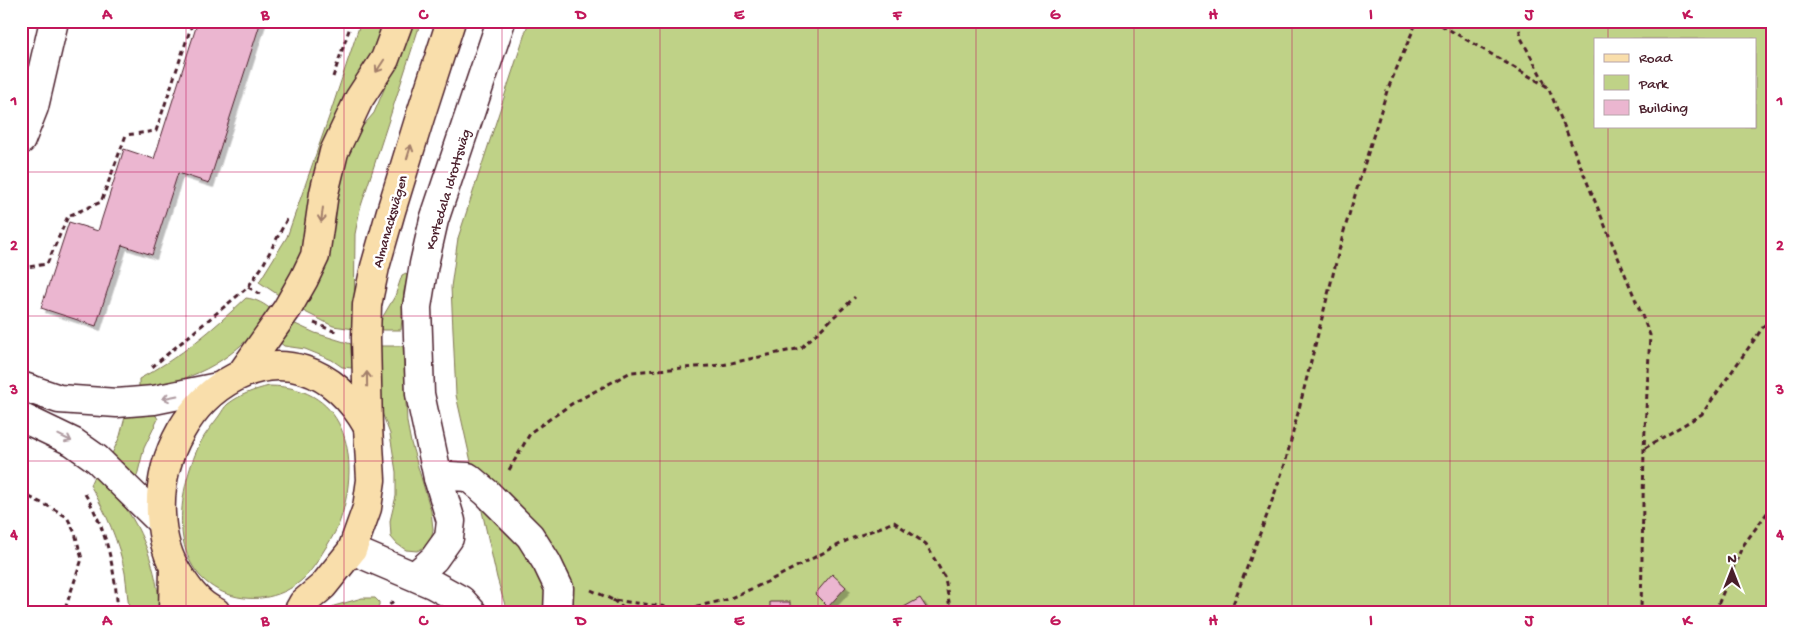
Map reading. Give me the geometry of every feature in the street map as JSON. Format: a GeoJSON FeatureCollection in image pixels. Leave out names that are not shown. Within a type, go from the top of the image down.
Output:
{"type":"FeatureCollection","features":[{"type":"Feature","properties":{"kind":"main road","name":"Almanacksvägen"},"geometry":{"type":"LineString","coordinates":[[216,612],[199,602],[174,568],[167,552],[161,522],[160,495],[162,476],[171,451],[187,420],[197,407],[230,381],[287,309],[304,280],[315,256],[324,193],[334,152],[358,99],[386,58],[399,21]]}},
{"type":"Feature","properties":{"kind":"main road","name":"Almanacksvägen"},"geometry":{"type":"LineString","coordinates":[[295,609],[323,586],[352,550],[367,508],[371,480],[368,428],[367,305],[375,267],[451,21]]}},
{"type":"Feature","properties":{"kind":"main road","name":"Almanacksvägen"},"geometry":{"type":"LineString","coordinates":[[230,381],[256,369],[275,366],[298,369],[315,374],[339,389],[358,411],[368,428]]}},
{"type":"Feature","properties":{"kind":"main road","name":"Almanacksvägen"},"geometry":{"type":"LineString","coordinates":[[174,568],[174,612]]}},
{"type":"Feature","properties":{"kind":"street"},"geometry":{"type":"LineString","coordinates":[[21,140],[34,107],[54,21]]}},
{"type":"Feature","properties":{"kind":"street","name":"Kortedala Idrottsväg"},"geometry":{"type":"LineString","coordinates":[[415,576],[434,559],[449,538],[451,521],[438,478],[420,394],[417,307],[434,220],[501,21]]}},
{"type":"Feature","properties":{"kind":"street"},"geometry":{"type":"LineString","coordinates":[[21,386],[59,399],[117,403],[154,400],[230,381]]}},
{"type":"Feature","properties":{"kind":"street"},"geometry":{"type":"LineString","coordinates":[[21,417],[73,442],[97,459],[161,522]]}},
{"type":"Feature","properties":{"kind":"street"},"geometry":{"type":"LineString","coordinates":[[438,478],[450,476],[468,477],[530,536],[559,588],[558,612]]}},
{"type":"Feature","properties":{"kind":"street"},"geometry":{"type":"LineString","coordinates":[[352,550],[415,576],[461,600],[472,612]]}},
{"type":"Feature","properties":{"kind":"path"},"geometry":{"type":"LineString","coordinates":[[21,268],[47,264],[68,216],[101,202],[126,135],[156,131],[193,21]]}},
{"type":"Feature","properties":{"kind":"path"},"geometry":{"type":"LineString","coordinates":[[331,84],[352,21]]}},
{"type":"Feature","properties":{"kind":"path"},"geometry":{"type":"LineString","coordinates":[[1230,612],[1285,464],[1344,231],[1387,91],[1417,21]]}},
{"type":"Feature","properties":{"kind":"path"},"geometry":{"type":"LineString","coordinates":[[1434,21],[1548,87]]}},
{"type":"Feature","properties":{"kind":"path"},"geometry":{"type":"LineString","coordinates":[[1518,21],[1521,38],[1548,87],[1650,335],[1644,448],[1642,612]]}},
{"type":"Feature","properties":{"kind":"path"},"geometry":{"type":"LineString","coordinates":[[147,369],[154,366],[248,287],[262,267],[287,218]]}},
{"type":"Feature","properties":{"kind":"path"},"geometry":{"type":"LineString","coordinates":[[248,287],[325,329],[350,338],[366,338]]}},
{"type":"Feature","properties":{"kind":"path"},"geometry":{"type":"LineString","coordinates":[[493,499],[531,432],[573,403],[631,372],[722,365],[801,348],[854,297]]}},
{"type":"Feature","properties":{"kind":"path"},"geometry":{"type":"LineString","coordinates":[[1644,448],[1702,414],[1773,312]]}},
{"type":"Feature","properties":{"kind":"path"},"geometry":{"type":"LineString","coordinates":[[97,459],[78,483],[93,508],[107,543],[115,576],[118,612]]}},
{"type":"Feature","properties":{"kind":"path"},"geometry":{"type":"LineString","coordinates":[[21,493],[67,517],[75,533],[82,559],[64,612]]}},
{"type":"Feature","properties":{"kind":"path"},"geometry":{"type":"LineString","coordinates":[[1715,612],[1742,547],[1773,505]]}},
{"type":"Feature","properties":{"kind":"path"},"geometry":{"type":"LineString","coordinates":[[613,600],[683,609],[726,600],[767,582],[848,540],[894,522],[926,544],[944,578],[952,612]]}},
{"type":"Feature","properties":{"kind":"path"},"geometry":{"type":"LineString","coordinates":[[552,573],[613,600],[628,612]]}},
{"type":"Feature","properties":{"kind":"green space"},"geometry":{"type":"Polygon","coordinates":[[[361,21],[385,21],[382,33],[312,195],[300,261],[280,296],[259,282],[287,237],[361,21]]]}},
{"type":"Feature","properties":{"kind":"green space"},"geometry":{"type":"Polygon","coordinates":[[[413,21],[421,21],[360,209],[355,234],[354,329],[333,326],[301,310],[323,272],[347,154],[356,134],[374,113],[413,21]]]}},
{"type":"Feature","properties":{"kind":"green space"},"geometry":{"type":"Polygon","coordinates":[[[529,21],[1773,21],[1773,612],[507,612],[497,578],[456,395],[451,287],[458,238],[529,21]]]}},
{"type":"Feature","properties":{"kind":"green space"},"geometry":{"type":"Polygon","coordinates":[[[406,273],[408,276],[404,291],[401,330],[382,330],[380,327],[382,318],[395,296],[402,275],[406,273]]]}},
{"type":"Feature","properties":{"kind":"green space"},"geometry":{"type":"Polygon","coordinates":[[[246,298],[260,302],[273,311],[245,342],[215,364],[198,373],[180,380],[139,390],[139,379],[196,342],[246,298]]]}},
{"type":"Feature","properties":{"kind":"green space"},"geometry":{"type":"Polygon","coordinates":[[[291,322],[315,333],[351,344],[352,368],[342,367],[332,360],[305,349],[284,346],[279,342],[291,322]]]}},
{"type":"Feature","properties":{"kind":"green space"},"geometry":{"type":"Polygon","coordinates":[[[377,346],[403,346],[407,422],[411,443],[431,511],[433,529],[431,541],[427,546],[417,551],[406,550],[391,537],[390,521],[396,496],[396,472],[390,434],[378,402],[377,346]]]}},
{"type":"Feature","properties":{"kind":"green space"},"geometry":{"type":"Polygon","coordinates":[[[269,386],[296,389],[317,399],[333,414],[343,433],[348,454],[349,478],[338,526],[308,574],[288,590],[278,594],[258,598],[238,597],[218,590],[202,578],[191,563],[184,545],[182,507],[190,468],[197,450],[204,436],[224,408],[243,395],[269,386]]]}},
{"type":"Feature","properties":{"kind":"green space"},"geometry":{"type":"Polygon","coordinates":[[[155,414],[158,419],[144,448],[137,476],[131,476],[111,456],[120,436],[125,417],[155,414]]]}},
{"type":"Feature","properties":{"kind":"green space"},"geometry":{"type":"Polygon","coordinates":[[[94,476],[114,494],[133,519],[152,565],[159,597],[160,612],[130,612],[125,573],[116,539],[90,485],[94,476]]]}},
{"type":"Feature","properties":{"kind":"green space"},"geometry":{"type":"Polygon","coordinates":[[[362,598],[375,598],[379,602],[374,612],[325,612],[334,606],[362,598]]]}},
{"type":"Feature","properties":{"kind":"building"},"geometry":{"type":"Polygon","coordinates":[[[198,21],[261,21],[209,183],[178,173],[152,255],[122,245],[96,326],[41,308],[69,222],[98,231],[124,149],[154,159],[198,21]]]}},
{"type":"Feature","properties":{"kind":"building"},"geometry":{"type":"Polygon","coordinates":[[[832,574],[846,587],[828,607],[815,594],[832,574]]]}},
{"type":"Feature","properties":{"kind":"building"},"geometry":{"type":"Polygon","coordinates":[[[920,598],[929,612],[906,612],[904,607],[920,598]]]}},
{"type":"Feature","properties":{"kind":"building"},"geometry":{"type":"Polygon","coordinates":[[[770,602],[790,602],[790,612],[770,612],[770,602]]]}},
{"type":"Feature","properties":{"kind":"building"},"geometry":{"type":"Polygon","coordinates":[[[752,608],[752,612],[731,612],[731,611],[752,608]]]}}]}
